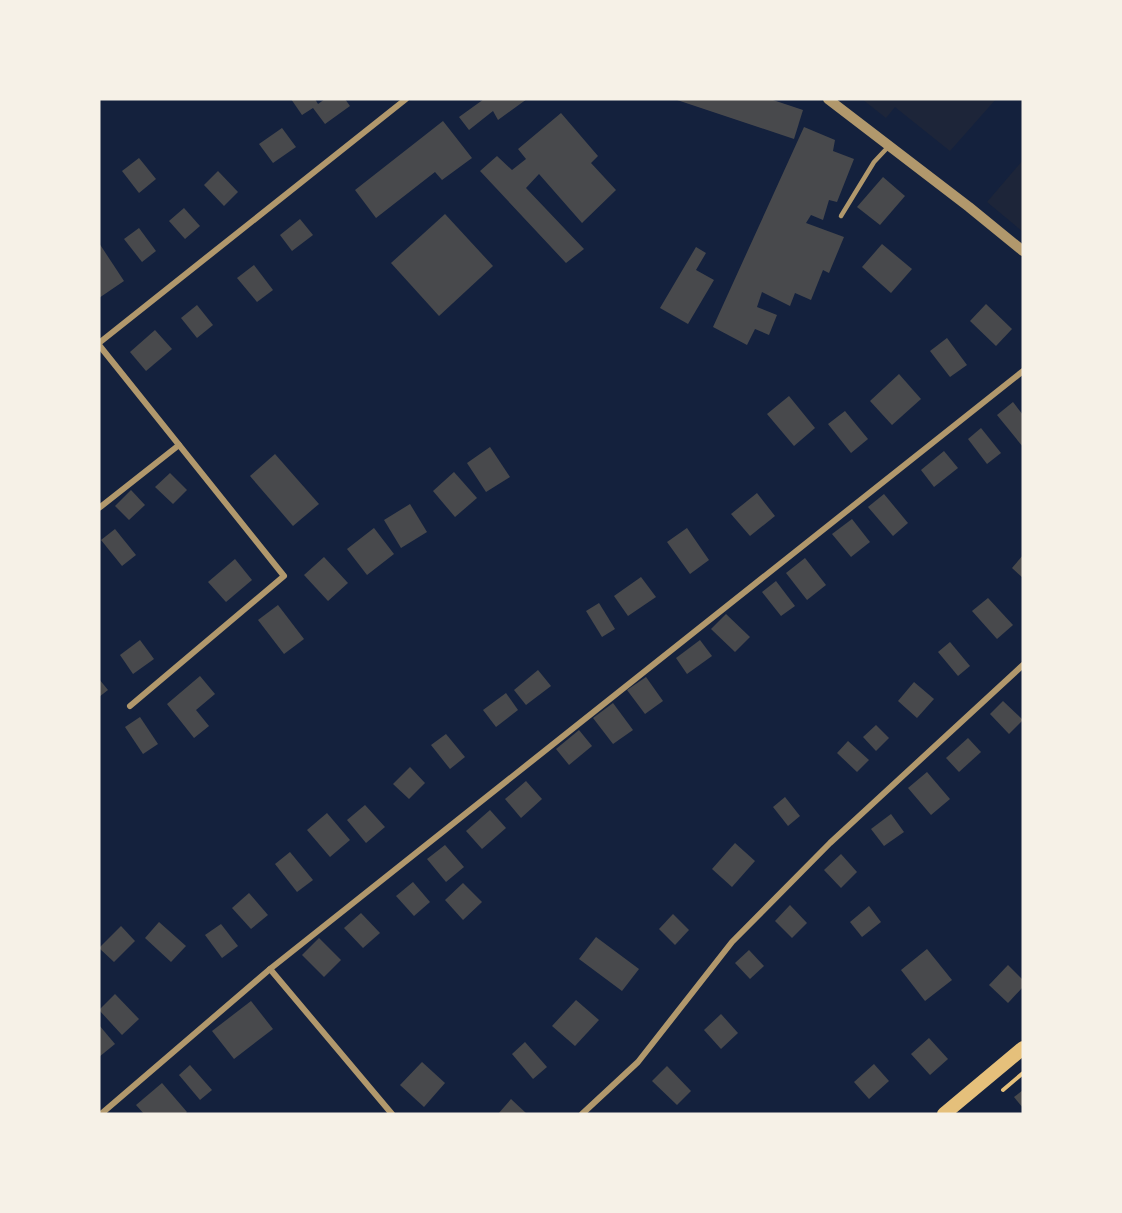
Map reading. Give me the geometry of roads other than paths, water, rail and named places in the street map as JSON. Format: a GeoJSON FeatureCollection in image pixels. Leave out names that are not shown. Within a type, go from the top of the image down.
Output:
{"type":"FeatureCollection","features":[{"type":"Feature","properties":{"kind":"main road"},"geometry":{"type":"LineString","coordinates":[[944,1114],[1023,1048]]}},
{"type":"Feature","properties":{"kind":"street"},"geometry":{"type":"LineString","coordinates":[[129,706],[284,576],[99,344],[406,99]]}},
{"type":"Feature","properties":{"kind":"street"},"geometry":{"type":"LineString","coordinates":[[828,99],[1023,251]]}},
{"type":"Feature","properties":{"kind":"street"},"geometry":{"type":"LineString","coordinates":[[101,1114],[270,969],[1023,371]]}},
{"type":"Feature","properties":{"kind":"street"},"geometry":{"type":"LineString","coordinates":[[99,508],[179,445]]}},
{"type":"Feature","properties":{"kind":"street"},"geometry":{"type":"LineString","coordinates":[[582,1114],[638,1062],[732,942],[830,843],[1023,665]]}},
{"type":"Feature","properties":{"kind":"street"},"geometry":{"type":"LineString","coordinates":[[270,969],[392,1114]]}},
{"type":"Feature","properties":{"kind":"lane"},"geometry":{"type":"LineString","coordinates":[[841,216],[874,162],[889,146]]}}]}
